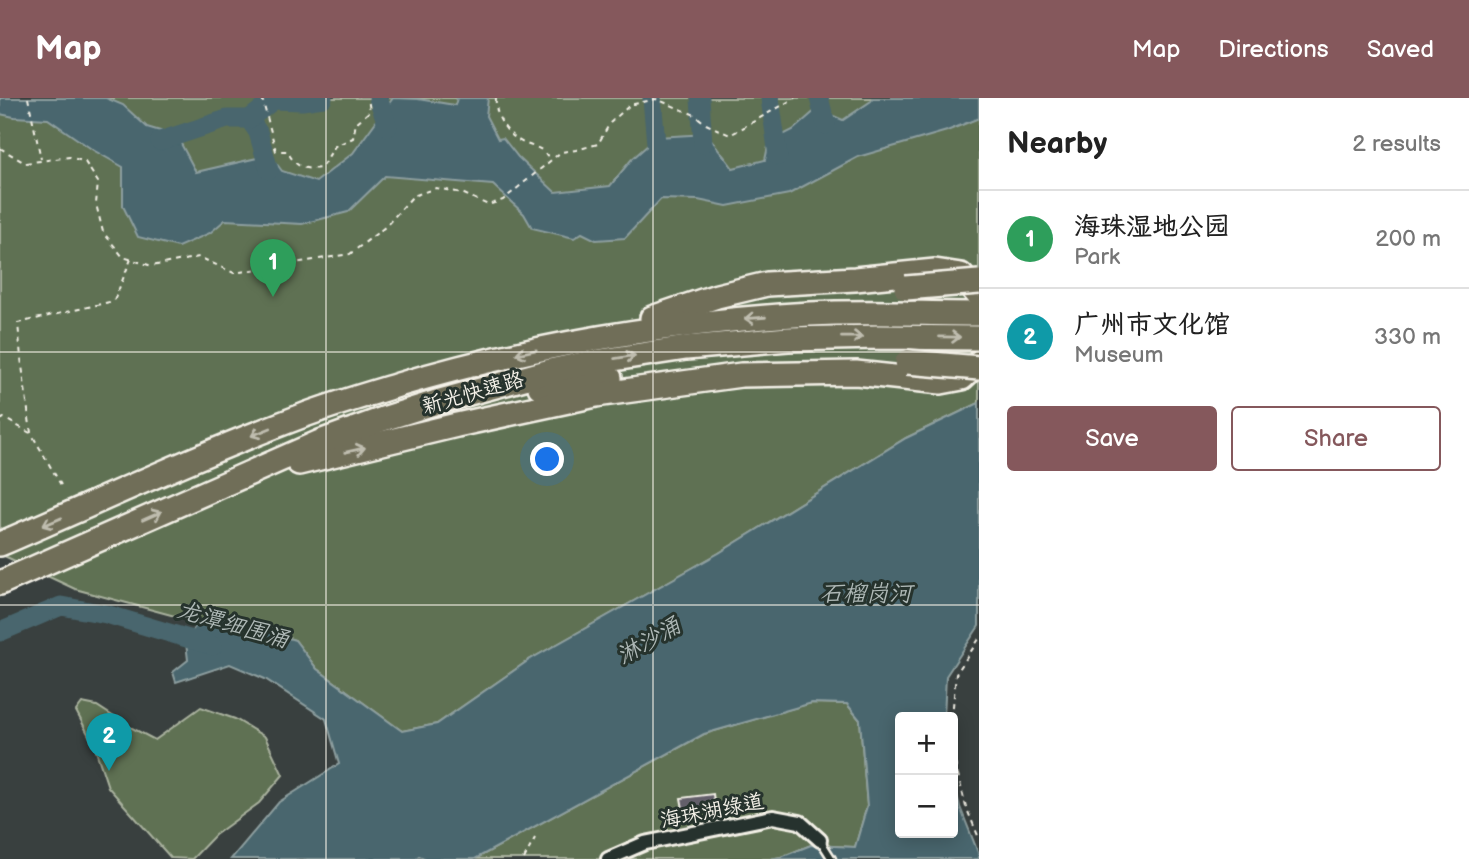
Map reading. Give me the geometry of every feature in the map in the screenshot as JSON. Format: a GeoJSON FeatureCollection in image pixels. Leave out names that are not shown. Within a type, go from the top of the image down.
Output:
{"type":"FeatureCollection","features":[{"type":"Feature","properties":{"kind":"highway"},"geometry":{"type":"LineString","coordinates":[[593,339],[717,296],[767,284],[934,271],[961,275],[979,296]]}},
{"type":"Feature","properties":{"kind":"highway"},"geometry":{"type":"LineString","coordinates":[[593,339],[699,310],[755,298],[979,282]]}},
{"type":"Feature","properties":{"kind":"highway","name":"新光快速路"},"geometry":{"type":"LineString","coordinates":[[0,544],[303,416],[465,366],[593,339],[695,323],[862,313],[979,314]]}},
{"type":"Feature","properties":{"kind":"highway","name":"新光快速路"},"geometry":{"type":"LineString","coordinates":[[0,583],[320,442],[383,419],[502,383],[588,363],[686,348],[788,339],[979,338]]}},
{"type":"Feature","properties":{"kind":"highway"},"geometry":{"type":"LineString","coordinates":[[440,401],[730,364],[820,359],[979,368]]}},
{"type":"Feature","properties":{"kind":"highway"},"geometry":{"type":"LineString","coordinates":[[241,476],[596,395],[741,375],[856,373],[941,382],[962,378],[979,362]]}},
{"type":"Feature","properties":{"kind":"street","name":"海珠湖绿道"},"geometry":{"type":"LineString","coordinates":[[608,859],[645,843],[773,817],[800,822],[820,840]]}},
{"type":"Feature","properties":{"kind":"lane"},"geometry":{"type":"LineString","coordinates":[[820,840],[832,859]]}},
{"type":"Feature","properties":{"kind":"path"},"geometry":{"type":"LineString","coordinates":[[28,98],[41,161]]}},
{"type":"Feature","properties":{"kind":"path"},"geometry":{"type":"LineString","coordinates":[[263,98],[276,151],[286,151],[294,164],[308,170],[321,168],[335,146],[353,138],[356,122],[370,111],[368,98]]}},
{"type":"Feature","properties":{"kind":"path"},"geometry":{"type":"LineString","coordinates":[[496,98],[497,113],[503,127],[515,138],[538,147],[550,160]]}},
{"type":"Feature","properties":{"kind":"path"},"geometry":{"type":"LineString","coordinates":[[0,148],[24,163],[70,157],[85,162],[98,182],[96,204],[103,232],[123,257],[152,266],[199,257],[234,273],[350,254],[384,227],[413,196],[436,188],[462,193],[488,205],[503,200],[561,152],[598,144],[610,123],[630,105],[656,99],[695,115],[706,124],[730,135],[795,98]]}},
{"type":"Feature","properties":{"kind":"path"},"geometry":{"type":"LineString","coordinates":[[61,485],[31,433],[19,323],[114,300],[131,259]]}},
{"type":"Feature","properties":{"kind":"path"},"geometry":{"type":"LineString","coordinates":[[0,420],[4,418],[31,433]]}},
{"type":"Feature","properties":{"kind":"path"},"geometry":{"type":"LineString","coordinates":[[952,712],[956,674],[979,639]]}},
{"type":"Feature","properties":{"kind":"path"},"geometry":{"type":"LineString","coordinates":[[958,774],[966,807],[979,838]]}},
{"type":"Feature","properties":{"kind":"path"},"geometry":{"type":"LineString","coordinates":[[524,859],[535,838]]}},
{"type":"Feature","properties":{"kind":"green space"},"geometry":{"type":"Polygon","coordinates":[[[0,98],[979,98],[979,403],[906,438],[719,553],[529,660],[437,724],[402,731],[317,669],[295,640],[218,616],[197,622],[75,589],[0,554],[0,98]]]}},
{"type":"Feature","properties":{"kind":"green space"},"geometry":{"type":"Polygon","coordinates":[[[82,703],[97,706],[155,740],[201,707],[235,719],[265,737],[283,775],[259,803],[215,835],[192,859],[171,858],[108,787],[94,745],[76,711],[82,703]]]}},
{"type":"Feature","properties":{"kind":"green space"},"geometry":{"type":"Polygon","coordinates":[[[811,703],[847,704],[860,720],[867,806],[855,847],[811,845],[770,859],[475,859],[704,734],[811,703]]]}},
{"type":"Feature","properties":{"kind":"water"},"geometry":{"type":"Polygon","coordinates":[[[0,98],[106,98],[123,105],[147,127],[177,136],[196,172],[270,155],[282,171],[316,182],[353,153],[393,98],[455,105],[457,98],[488,98],[486,116],[498,139],[503,138],[518,157],[555,192],[610,186],[631,160],[657,137],[707,134],[733,168],[765,160],[769,142],[793,130],[817,109],[843,120],[872,98],[979,98],[979,118],[947,131],[858,157],[789,194],[727,206],[698,200],[661,199],[625,238],[596,240],[582,233],[574,238],[532,228],[524,214],[493,185],[385,176],[348,212],[302,224],[225,220],[210,233],[178,247],[138,237],[123,206],[123,167],[48,119],[0,114],[0,98]]]}},
{"type":"Feature","properties":{"kind":"water","name":"石榴岗河"},"geometry":{"type":"Polygon","coordinates":[[[979,403],[979,626],[946,676],[944,712],[895,712],[895,838],[958,838],[958,799],[979,859],[770,859],[811,845],[855,847],[867,806],[860,720],[847,704],[812,703],[704,734],[475,859],[426,859],[419,856],[415,859],[231,859],[279,802],[339,764],[326,719],[265,679],[230,664],[176,682],[173,672],[188,660],[186,643],[197,622],[218,616],[295,640],[317,669],[402,731],[437,724],[529,660],[719,553],[906,438],[979,403]]]}},
{"type":"Feature","properties":{"kind":"building"},"geometry":{"type":"Polygon","coordinates":[[[713,794],[715,809],[684,814],[681,798],[713,794]]]}},
{"type":"Feature","properties":{"kind":"waterway"},"geometry":{"type":"LineString","coordinates":[[160,141],[227,119],[249,119],[274,100],[302,101],[323,98]]}},
{"type":"Feature","properties":{"kind":"waterway"},"geometry":{"type":"LineString","coordinates":[[378,98],[388,127]]}},
{"type":"Feature","properties":{"kind":"waterway"},"geometry":{"type":"LineString","coordinates":[[652,98],[656,144]]}},
{"type":"Feature","properties":{"kind":"waterway"},"geometry":{"type":"LineString","coordinates":[[700,98],[703,144]]}},
{"type":"Feature","properties":{"kind":"waterway"},"geometry":{"type":"LineString","coordinates":[[770,98],[778,156]]}},
{"type":"Feature","properties":{"kind":"waterway"},"geometry":{"type":"LineString","coordinates":[[819,98],[826,125]]}},
{"type":"Feature","properties":{"kind":"waterway"},"geometry":{"type":"LineString","coordinates":[[249,119],[258,132],[269,170]]}},
{"type":"Feature","properties":{"kind":"waterway","name":"龙潭细围涌"},"geometry":{"type":"LineString","coordinates":[[0,632],[61,606],[106,614],[213,646]]}},
{"type":"Feature","properties":{"kind":"place","name":"海珠湿地公园"},"geometry":{"type":"Point","coordinates":[273,297]}},
{"type":"Feature","properties":{"kind":"place","name":"广州市文化馆"},"geometry":{"type":"Point","coordinates":[109,771]}},
{"type":"Feature","properties":{"kind":"water label","name":"淋沙涌"},"geometry":{"type":"Point","coordinates":[649,641]}}]}
